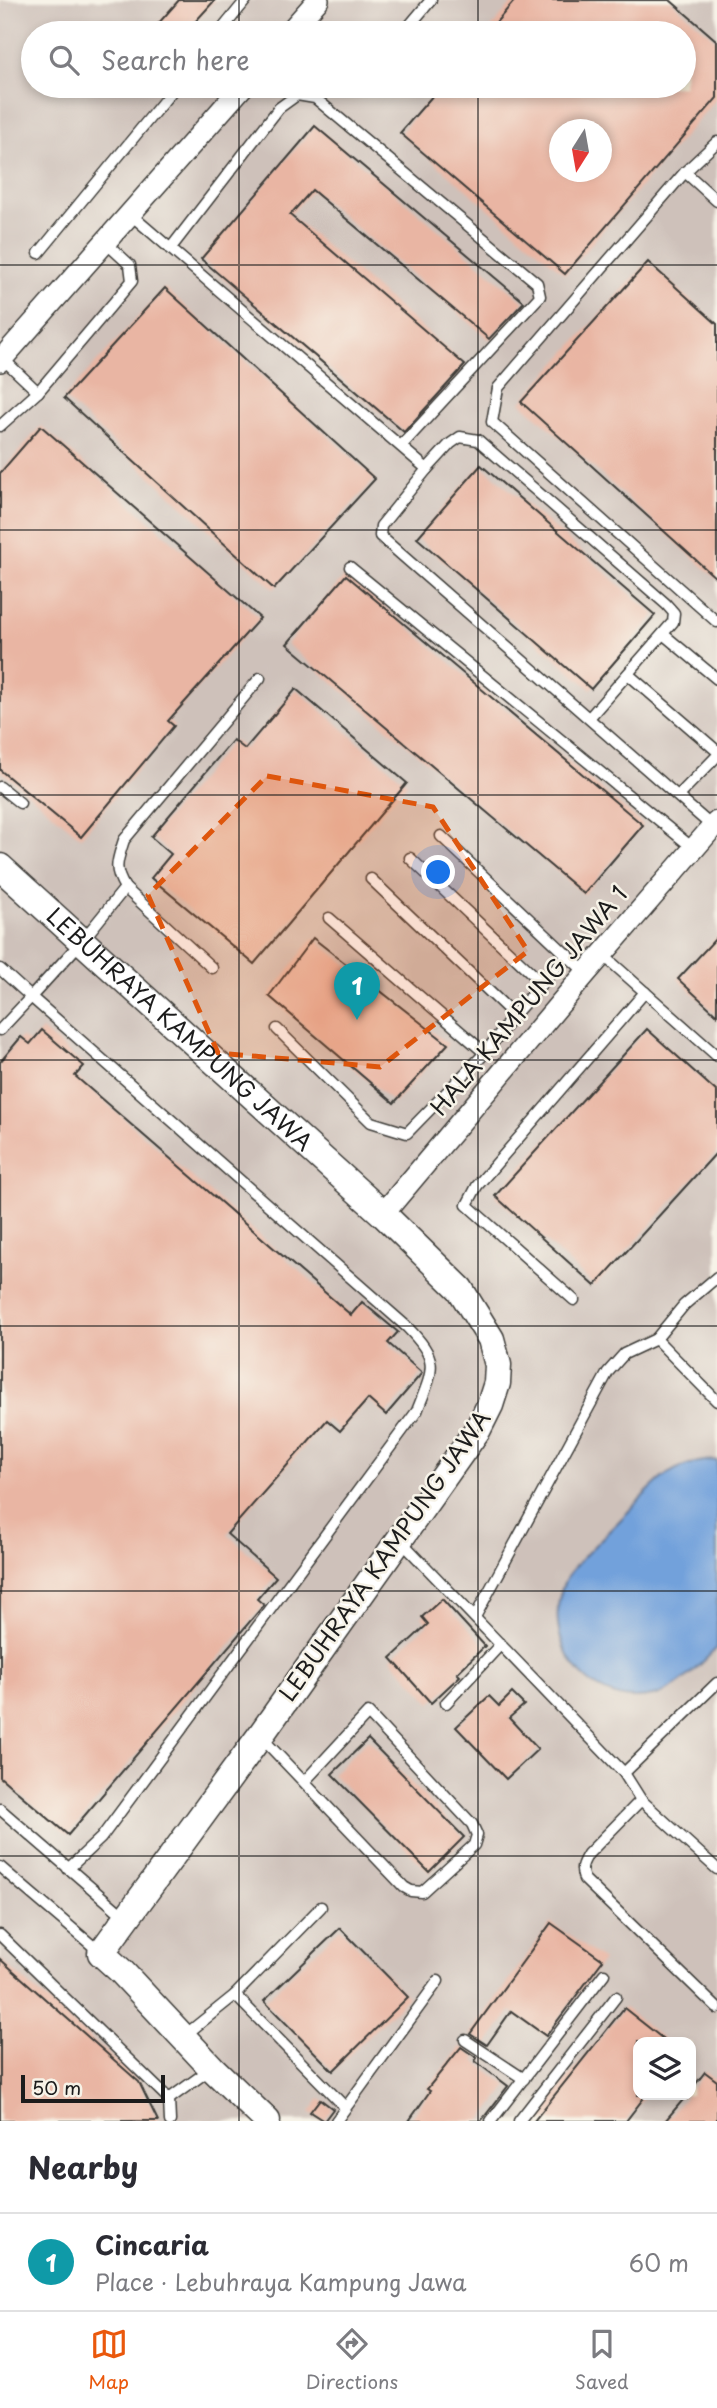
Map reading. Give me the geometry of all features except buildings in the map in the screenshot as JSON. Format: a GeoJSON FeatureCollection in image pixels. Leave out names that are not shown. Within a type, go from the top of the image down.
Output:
{"type":"FeatureCollection","features":[{"type":"Feature","properties":{"kind":"street"},"geometry":{"type":"LineString","coordinates":[[300,21],[318,0]]}},
{"type":"Feature","properties":{"kind":"street"},"geometry":{"type":"LineString","coordinates":[[1,359],[232,98]]}},
{"type":"Feature","properties":{"kind":"street","name":"HALA KAMPUNG JAWA 1"},"geometry":{"type":"LineString","coordinates":[[383,1214],[586,973],[716,827]]}},
{"type":"Feature","properties":{"kind":"street","name":"LEBUHRAYA KAMPUNG JAWA"},"geometry":{"type":"LineString","coordinates":[[0,867],[383,1214],[460,1289],[491,1339],[498,1365],[497,1383],[478,1429],[260,1736],[100,1953]]}},
{"type":"Feature","properties":{"kind":"street"},"geometry":{"type":"LineString","coordinates":[[100,1953],[121,1970],[184,2036],[257,2118]]}},
{"type":"Feature","properties":{"kind":"lane"},"geometry":{"type":"LineString","coordinates":[[229,21],[246,0]]}},
{"type":"Feature","properties":{"kind":"lane"},"geometry":{"type":"LineString","coordinates":[[413,21],[431,0]]}},
{"type":"Feature","properties":{"kind":"lane"},"geometry":{"type":"LineString","coordinates":[[39,253],[166,98]]}},
{"type":"Feature","properties":{"kind":"lane"},"geometry":{"type":"LineString","coordinates":[[170,249],[279,108],[293,98]]}},
{"type":"Feature","properties":{"kind":"lane"},"geometry":{"type":"LineString","coordinates":[[315,98],[537,283],[540,296],[401,446]]}},
{"type":"Feature","properties":{"kind":"lane"},"geometry":{"type":"LineString","coordinates":[[717,142],[685,172],[498,388],[492,422],[717,622]]}},
{"type":"Feature","properties":{"kind":"lane"},"geometry":{"type":"LineString","coordinates":[[685,172],[717,201]]}},
{"type":"Feature","properties":{"kind":"lane"},"geometry":{"type":"LineString","coordinates":[[130,214],[428,469]]}},
{"type":"Feature","properties":{"kind":"lane"},"geometry":{"type":"LineString","coordinates":[[0,426],[38,392],[132,281],[130,265],[105,242]]}},
{"type":"Feature","properties":{"kind":"lane"},"geometry":{"type":"LineString","coordinates":[[1,359],[38,392]]}},
{"type":"Feature","properties":{"kind":"lane"},"geometry":{"type":"LineString","coordinates":[[590,718],[673,622],[674,613],[478,440],[460,437],[450,444],[381,526],[380,536],[678,796],[716,827]]}},
{"type":"Feature","properties":{"kind":"lane"},"geometry":{"type":"LineString","coordinates":[[350,567],[694,849]]}},
{"type":"Feature","properties":{"kind":"lane"},"geometry":{"type":"LineString","coordinates":[[663,634],[717,679]]}},
{"type":"Feature","properties":{"kind":"lane"},"geometry":{"type":"LineString","coordinates":[[628,674],[717,753],[678,796]]}},
{"type":"Feature","properties":{"kind":"lane"},"geometry":{"type":"LineString","coordinates":[[212,968],[125,888],[116,873],[118,859],[124,840],[260,678]]}},
{"type":"Feature","properties":{"kind":"lane"},"geometry":{"type":"LineString","coordinates":[[0,787],[20,803]]}},
{"type":"Feature","properties":{"kind":"lane"},"geometry":{"type":"LineString","coordinates":[[441,836],[586,973]]}},
{"type":"Feature","properties":{"kind":"lane"},"geometry":{"type":"LineString","coordinates":[[410,858],[542,983]]}},
{"type":"Feature","properties":{"kind":"lane"},"geometry":{"type":"LineString","coordinates":[[371,879],[514,1015]]}},
{"type":"Feature","properties":{"kind":"lane"},"geometry":{"type":"LineString","coordinates":[[0,1030],[82,941],[125,888]]}},
{"type":"Feature","properties":{"kind":"lane"},"geometry":{"type":"LineString","coordinates":[[329,918],[485,1053]]}},
{"type":"Feature","properties":{"kind":"lane"},"geometry":{"type":"LineString","coordinates":[[277,1029],[371,1122],[407,1133],[485,1053],[514,1015],[568,954]]}},
{"type":"Feature","properties":{"kind":"lane"},"geometry":{"type":"LineString","coordinates":[[603,954],[717,1056]]}},
{"type":"Feature","properties":{"kind":"lane"},"geometry":{"type":"LineString","coordinates":[[0,969],[407,1326],[425,1346],[431,1359],[430,1380],[417,1410],[101,1838],[68,1869]]}},
{"type":"Feature","properties":{"kind":"lane"},"geometry":{"type":"LineString","coordinates":[[574,1300],[467,1205],[477,1186],[645,992]]}},
{"type":"Feature","properties":{"kind":"lane"},"geometry":{"type":"LineString","coordinates":[[475,1617],[608,1372],[624,1354],[656,1339],[684,1305],[717,1277]]}},
{"type":"Feature","properties":{"kind":"lane"},"geometry":{"type":"LineString","coordinates":[[656,1339],[717,1401]]}},
{"type":"Feature","properties":{"kind":"lane"},"geometry":{"type":"LineString","coordinates":[[400,1539],[624,1773],[641,1800],[717,1869]]}},
{"type":"Feature","properties":{"kind":"lane"},"geometry":{"type":"LineString","coordinates":[[446,1703],[501,1644]]}},
{"type":"Feature","properties":{"kind":"lane"},"geometry":{"type":"LineString","coordinates":[[624,1773],[717,1683]]}},
{"type":"Feature","properties":{"kind":"lane"},"geometry":{"type":"LineString","coordinates":[[260,1736],[404,1887],[411,1891],[422,1892],[474,1845],[477,1835],[472,1824],[368,1713],[304,1782]]}},
{"type":"Feature","properties":{"kind":"lane"},"geometry":{"type":"LineString","coordinates":[[641,1800],[588,1854],[582,1863],[581,1871],[584,1879],[717,2008]]}},
{"type":"Feature","properties":{"kind":"lane"},"geometry":{"type":"LineString","coordinates":[[0,1809],[126,1918]]}},
{"type":"Feature","properties":{"kind":"lane"},"geometry":{"type":"LineString","coordinates":[[0,1867],[100,1953]]}},
{"type":"Feature","properties":{"kind":"lane"},"geometry":{"type":"LineString","coordinates":[[184,2036],[235,1995],[321,1907]]}},
{"type":"Feature","properties":{"kind":"lane"},"geometry":{"type":"LineString","coordinates":[[0,1935],[169,2099],[170,2121]]}},
{"type":"Feature","properties":{"kind":"lane"},"geometry":{"type":"LineString","coordinates":[[491,2121],[604,1973]]}},
{"type":"Feature","properties":{"kind":"lane"},"geometry":{"type":"LineString","coordinates":[[336,2121],[438,1980]]}},
{"type":"Feature","properties":{"kind":"lane"},"geometry":{"type":"LineString","coordinates":[[235,1995],[345,2107]]}},
{"type":"Feature","properties":{"kind":"lane"},"geometry":{"type":"LineString","coordinates":[[519,2121],[616,1997]]}},
{"type":"Feature","properties":{"kind":"lane"},"geometry":{"type":"LineString","coordinates":[[465,2040],[524,2079]]}},
{"type":"Feature","properties":{"kind":"lane"},"geometry":{"type":"LineString","coordinates":[[169,2099],[212,2068]]}},
{"type":"Feature","properties":{"kind":"highlighted area"},"geometry":{"type":"Polygon","coordinates":[[[267,776],[433,807],[528,951],[380,1067],[218,1053],[148,895],[267,776]]]}},
{"type":"Feature","properties":{"kind":"shaded area"},"geometry":{"type":"Polygon","coordinates":[[[0,0],[717,0],[717,2121],[0,2121],[0,0]]]}},
{"type":"Feature","properties":{"kind":"water"},"geometry":{"type":"Polygon","coordinates":[[[717,1461],[717,1648],[688,1676],[662,1693],[629,1698],[607,1692],[589,1681],[574,1665],[563,1646],[558,1624],[559,1602],[566,1579],[584,1556],[662,1478],[682,1466],[717,1461]]]}},
{"type":"Feature","properties":{"kind":"place","name":"Cincaria"},"geometry":{"type":"Point","coordinates":[357,1020]}}]}
